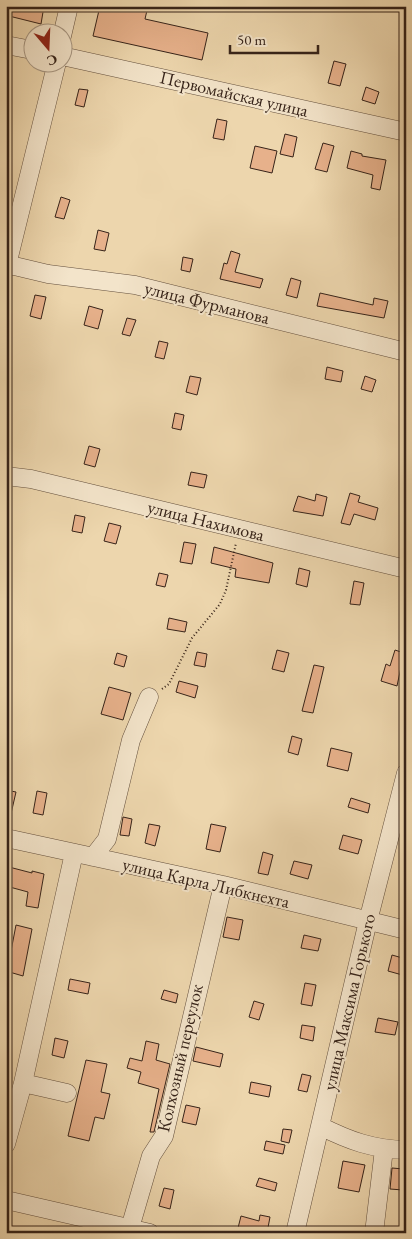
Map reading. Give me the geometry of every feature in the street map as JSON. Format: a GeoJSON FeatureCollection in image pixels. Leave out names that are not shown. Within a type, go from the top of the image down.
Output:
{"type":"FeatureCollection","features":[{"type":"Feature","properties":{"kind":"street"},"geometry":{"type":"LineString","coordinates":[[65,22],[69,6]]}},
{"type":"Feature","properties":{"kind":"street"},"geometry":{"type":"LineString","coordinates":[[6,45],[22,48]]}},
{"type":"Feature","properties":{"kind":"street","name":"Первомайская улица"},"geometry":{"type":"LineString","coordinates":[[72,58],[406,132]]}},
{"type":"Feature","properties":{"kind":"street"},"geometry":{"type":"LineString","coordinates":[[7,266],[54,72]]}},
{"type":"Feature","properties":{"kind":"street","name":"улица Фурманова"},"geometry":{"type":"LineString","coordinates":[[7,266],[48,274],[135,285],[406,352]]}},
{"type":"Feature","properties":{"kind":"street","name":"улица Нахимова"},"geometry":{"type":"LineString","coordinates":[[6,476],[31,478],[406,569]]}},
{"type":"Feature","properties":{"kind":"street"},"geometry":{"type":"LineString","coordinates":[[93,857],[107,839],[131,740],[149,697]]}},
{"type":"Feature","properties":{"kind":"street","name":"улица Максима Горького"},"geometry":{"type":"LineString","coordinates":[[295,1233],[368,921],[406,773]]}},
{"type":"Feature","properties":{"kind":"street","name":"улица Карла Либкнехта"},"geometry":{"type":"LineString","coordinates":[[6,838],[223,885],[296,905],[406,930]]}},
{"type":"Feature","properties":{"kind":"street"},"geometry":{"type":"LineString","coordinates":[[6,1144],[23,1083],[74,853]]}},
{"type":"Feature","properties":{"kind":"street","name":"Колхозный переулок"},"geometry":{"type":"LineString","coordinates":[[130,1228],[150,1156],[164,1136],[223,885]]}},
{"type":"Feature","properties":{"kind":"street"},"geometry":{"type":"LineString","coordinates":[[23,1083],[67,1092]]}},
{"type":"Feature","properties":{"kind":"street"},"geometry":{"type":"LineString","coordinates":[[320,1126],[350,1141],[384,1149],[406,1150]]}},
{"type":"Feature","properties":{"kind":"street"},"geometry":{"type":"LineString","coordinates":[[374,1233],[384,1149]]}},
{"type":"Feature","properties":{"kind":"street"},"geometry":{"type":"LineString","coordinates":[[6,1200],[150,1233]]}},
{"type":"Feature","properties":{"kind":"path"},"geometry":{"type":"LineString","coordinates":[[149,697],[169,684],[192,638],[220,604],[226,590],[239,528]]}},
{"type":"Feature","properties":{"kind":"building"},"geometry":{"type":"Polygon","coordinates":[[[11,6],[44,6],[41,22],[33,22],[9,16],[11,6]]]}},
{"type":"Feature","properties":{"kind":"building"},"geometry":{"type":"Polygon","coordinates":[[[100,6],[148,6],[145,19],[208,33],[202,60],[93,36],[100,6]]]}},
{"type":"Feature","properties":{"kind":"building"},"geometry":{"type":"Polygon","coordinates":[[[334,61],[346,64],[340,86],[328,83],[334,61]]]}},
{"type":"Feature","properties":{"kind":"building"},"geometry":{"type":"Polygon","coordinates":[[[366,87],[379,92],[375,104],[362,100],[366,87]]]}},
{"type":"Feature","properties":{"kind":"building"},"geometry":{"type":"Polygon","coordinates":[[[79,89],[88,90],[84,107],[75,105],[79,89]]]}},
{"type":"Feature","properties":{"kind":"building"},"geometry":{"type":"Polygon","coordinates":[[[217,119],[227,121],[224,140],[213,138],[217,119]]]}},
{"type":"Feature","properties":{"kind":"building"},"geometry":{"type":"Polygon","coordinates":[[[285,134],[297,137],[293,157],[280,154],[285,134]]]}},
{"type":"Feature","properties":{"kind":"building"},"geometry":{"type":"Polygon","coordinates":[[[323,143],[334,146],[327,172],[315,169],[323,143]]]}},
{"type":"Feature","properties":{"kind":"building"},"geometry":{"type":"Polygon","coordinates":[[[255,146],[277,151],[272,173],[250,168],[255,146]]]}},
{"type":"Feature","properties":{"kind":"building"},"geometry":{"type":"Polygon","coordinates":[[[351,151],[362,154],[362,156],[386,160],[380,190],[371,188],[373,175],[347,168],[351,151]]]}},
{"type":"Feature","properties":{"kind":"building"},"geometry":{"type":"Polygon","coordinates":[[[61,197],[70,200],[64,219],[55,217],[61,197]]]}},
{"type":"Feature","properties":{"kind":"building"},"geometry":{"type":"Polygon","coordinates":[[[98,230],[109,233],[105,251],[94,249],[98,230]]]}},
{"type":"Feature","properties":{"kind":"building"},"geometry":{"type":"Polygon","coordinates":[[[231,251],[240,254],[235,272],[263,279],[260,288],[220,279],[224,263],[227,264],[231,251]]]}},
{"type":"Feature","properties":{"kind":"building"},"geometry":{"type":"Polygon","coordinates":[[[183,257],[193,259],[190,272],[181,270],[183,257]]]}},
{"type":"Feature","properties":{"kind":"building"},"geometry":{"type":"Polygon","coordinates":[[[291,278],[301,281],[297,298],[286,295],[291,278]]]}},
{"type":"Feature","properties":{"kind":"building"},"geometry":{"type":"Polygon","coordinates":[[[320,293],[373,305],[374,298],[388,301],[384,318],[317,306],[320,293]]]}},
{"type":"Feature","properties":{"kind":"building"},"geometry":{"type":"Polygon","coordinates":[[[35,295],[46,297],[41,319],[30,316],[35,295]]]}},
{"type":"Feature","properties":{"kind":"building"},"geometry":{"type":"Polygon","coordinates":[[[89,306],[103,310],[98,329],[84,325],[89,306]]]}},
{"type":"Feature","properties":{"kind":"building"},"geometry":{"type":"Polygon","coordinates":[[[127,318],[136,320],[130,336],[122,334],[127,318]]]}},
{"type":"Feature","properties":{"kind":"building"},"geometry":{"type":"Polygon","coordinates":[[[159,341],[168,343],[164,359],[155,357],[159,341]]]}},
{"type":"Feature","properties":{"kind":"building"},"geometry":{"type":"Polygon","coordinates":[[[327,367],[343,371],[341,382],[325,379],[327,367]]]}},
{"type":"Feature","properties":{"kind":"building"},"geometry":{"type":"Polygon","coordinates":[[[190,376],[201,378],[197,395],[186,392],[190,376]]]}},
{"type":"Feature","properties":{"kind":"building"},"geometry":{"type":"Polygon","coordinates":[[[365,376],[376,380],[372,392],[361,389],[365,376]]]}},
{"type":"Feature","properties":{"kind":"building"},"geometry":{"type":"Polygon","coordinates":[[[175,413],[184,415],[181,430],[172,428],[175,413]]]}},
{"type":"Feature","properties":{"kind":"building"},"geometry":{"type":"Polygon","coordinates":[[[89,446],[100,449],[95,467],[84,464],[89,446]]]}},
{"type":"Feature","properties":{"kind":"building"},"geometry":{"type":"Polygon","coordinates":[[[191,472],[207,475],[204,488],[188,485],[191,472]]]}},
{"type":"Feature","properties":{"kind":"building"},"geometry":{"type":"Polygon","coordinates":[[[350,493],[360,496],[358,502],[378,508],[375,520],[354,514],[350,525],[341,523],[350,493]]]}},
{"type":"Feature","properties":{"kind":"building"},"geometry":{"type":"Polygon","coordinates":[[[316,494],[327,497],[323,516],[293,511],[298,496],[315,501],[316,494]]]}},
{"type":"Feature","properties":{"kind":"building"},"geometry":{"type":"Polygon","coordinates":[[[75,515],[85,517],[82,533],[72,531],[75,515]]]}},
{"type":"Feature","properties":{"kind":"building"},"geometry":{"type":"Polygon","coordinates":[[[109,523],[121,526],[116,544],[104,541],[109,523]]]}},
{"type":"Feature","properties":{"kind":"building"},"geometry":{"type":"Polygon","coordinates":[[[184,542],[196,544],[192,564],[180,562],[184,542]]]}},
{"type":"Feature","properties":{"kind":"building"},"geometry":{"type":"Polygon","coordinates":[[[214,547],[273,563],[269,583],[235,577],[236,569],[211,563],[214,547]]]}},
{"type":"Feature","properties":{"kind":"building"},"geometry":{"type":"Polygon","coordinates":[[[299,568],[310,571],[307,587],[296,584],[299,568]]]}},
{"type":"Feature","properties":{"kind":"building"},"geometry":{"type":"Polygon","coordinates":[[[159,573],[168,575],[165,587],[156,585],[159,573]]]}},
{"type":"Feature","properties":{"kind":"building"},"geometry":{"type":"Polygon","coordinates":[[[354,581],[364,583],[360,605],[350,604],[354,581]]]}},
{"type":"Feature","properties":{"kind":"building"},"geometry":{"type":"Polygon","coordinates":[[[169,618],[187,622],[185,632],[167,629],[169,618]]]}},
{"type":"Feature","properties":{"kind":"building"},"geometry":{"type":"Polygon","coordinates":[[[277,650],[289,653],[284,672],[272,669],[277,650]]]}},
{"type":"Feature","properties":{"kind":"building"},"geometry":{"type":"Polygon","coordinates":[[[395,650],[404,653],[397,686],[381,681],[386,664],[390,666],[395,650]]]}},
{"type":"Feature","properties":{"kind":"building"},"geometry":{"type":"Polygon","coordinates":[[[197,652],[207,654],[205,667],[194,665],[197,652]]]}},
{"type":"Feature","properties":{"kind":"building"},"geometry":{"type":"Polygon","coordinates":[[[117,653],[127,656],[124,667],[114,664],[117,653]]]}},
{"type":"Feature","properties":{"kind":"building"},"geometry":{"type":"Polygon","coordinates":[[[314,665],[324,667],[313,713],[302,711],[314,665]]]}},
{"type":"Feature","properties":{"kind":"building"},"geometry":{"type":"Polygon","coordinates":[[[179,681],[198,686],[195,698],[176,692],[179,681]]]}},
{"type":"Feature","properties":{"kind":"building"},"geometry":{"type":"Polygon","coordinates":[[[109,687],[131,693],[123,720],[101,714],[109,687]]]}},
{"type":"Feature","properties":{"kind":"building"},"geometry":{"type":"Polygon","coordinates":[[[292,736],[302,739],[298,755],[288,752],[292,736]]]}},
{"type":"Feature","properties":{"kind":"building"},"geometry":{"type":"Polygon","coordinates":[[[331,748],[352,753],[348,771],[327,766],[331,748]]]}},
{"type":"Feature","properties":{"kind":"building"},"geometry":{"type":"Polygon","coordinates":[[[6,790],[16,792],[10,818],[6,817],[6,790]]]}},
{"type":"Feature","properties":{"kind":"building"},"geometry":{"type":"Polygon","coordinates":[[[37,791],[47,793],[43,815],[33,813],[37,791]]]}},
{"type":"Feature","properties":{"kind":"building"},"geometry":{"type":"Polygon","coordinates":[[[351,798],[370,804],[368,813],[348,807],[351,798]]]}},
{"type":"Feature","properties":{"kind":"building"},"geometry":{"type":"Polygon","coordinates":[[[123,817],[132,819],[129,836],[120,835],[123,817]]]}},
{"type":"Feature","properties":{"kind":"building"},"geometry":{"type":"Polygon","coordinates":[[[149,824],[160,826],[155,846],[145,843],[149,824]]]}},
{"type":"Feature","properties":{"kind":"building"},"geometry":{"type":"Polygon","coordinates":[[[211,824],[226,827],[220,852],[206,849],[211,824]]]}},
{"type":"Feature","properties":{"kind":"building"},"geometry":{"type":"Polygon","coordinates":[[[343,835],[362,840],[358,854],[339,849],[343,835]]]}},
{"type":"Feature","properties":{"kind":"building"},"geometry":{"type":"Polygon","coordinates":[[[263,852],[273,855],[268,875],[258,873],[263,852]]]}},
{"type":"Feature","properties":{"kind":"building"},"geometry":{"type":"Polygon","coordinates":[[[294,861],[312,865],[308,879],[290,874],[294,861]]]}},
{"type":"Feature","properties":{"kind":"building"},"geometry":{"type":"Polygon","coordinates":[[[9,867],[44,874],[38,908],[26,906],[28,892],[6,886],[9,867]]]}},
{"type":"Feature","properties":{"kind":"building"},"geometry":{"type":"Polygon","coordinates":[[[227,917],[243,920],[239,940],[223,937],[227,917]]]}},
{"type":"Feature","properties":{"kind":"building"},"geometry":{"type":"Polygon","coordinates":[[[16,925],[32,929],[23,976],[6,971],[6,950],[11,951],[16,925]]]}},
{"type":"Feature","properties":{"kind":"building"},"geometry":{"type":"Polygon","coordinates":[[[304,935],[321,939],[318,951],[301,948],[304,935]]]}},
{"type":"Feature","properties":{"kind":"building"},"geometry":{"type":"Polygon","coordinates":[[[392,955],[406,959],[406,976],[388,971],[392,955]]]}},
{"type":"Feature","properties":{"kind":"building"},"geometry":{"type":"Polygon","coordinates":[[[70,979],[90,983],[88,994],[68,990],[70,979]]]}},
{"type":"Feature","properties":{"kind":"building"},"geometry":{"type":"Polygon","coordinates":[[[305,983],[316,985],[312,1006],[301,1004],[305,983]]]}},
{"type":"Feature","properties":{"kind":"building"},"geometry":{"type":"Polygon","coordinates":[[[164,990],[178,994],[176,1003],[161,999],[164,990]]]}},
{"type":"Feature","properties":{"kind":"building"},"geometry":{"type":"Polygon","coordinates":[[[254,1001],[264,1004],[259,1020],[249,1017],[254,1001]]]}},
{"type":"Feature","properties":{"kind":"building"},"geometry":{"type":"Polygon","coordinates":[[[378,1018],[398,1022],[395,1035],[375,1032],[378,1018]]]}},
{"type":"Feature","properties":{"kind":"building"},"geometry":{"type":"Polygon","coordinates":[[[302,1025],[315,1027],[313,1041],[300,1038],[302,1025]]]}},
{"type":"Feature","properties":{"kind":"building"},"geometry":{"type":"Polygon","coordinates":[[[55,1038],[68,1041],[64,1058],[52,1055],[55,1038]]]}},
{"type":"Feature","properties":{"kind":"building"},"geometry":{"type":"Polygon","coordinates":[[[146,1041],[159,1044],[156,1060],[170,1064],[154,1132],[150,1132],[159,1089],[138,1083],[141,1072],[127,1068],[130,1058],[142,1061],[146,1041]]]}},
{"type":"Feature","properties":{"kind":"building"},"geometry":{"type":"Polygon","coordinates":[[[196,1047],[223,1054],[220,1067],[193,1061],[196,1047]]]}},
{"type":"Feature","properties":{"kind":"building"},"geometry":{"type":"Polygon","coordinates":[[[86,1060],[107,1064],[101,1092],[110,1094],[104,1119],[95,1117],[89,1141],[68,1136],[86,1060]]]}},
{"type":"Feature","properties":{"kind":"building"},"geometry":{"type":"Polygon","coordinates":[[[302,1074],[311,1076],[307,1092],[298,1090],[302,1074]]]}},
{"type":"Feature","properties":{"kind":"building"},"geometry":{"type":"Polygon","coordinates":[[[251,1082],[271,1086],[269,1097],[249,1093],[251,1082]]]}},
{"type":"Feature","properties":{"kind":"building"},"geometry":{"type":"Polygon","coordinates":[[[186,1105],[200,1108],[196,1125],[182,1122],[186,1105]]]}},
{"type":"Feature","properties":{"kind":"building"},"geometry":{"type":"Polygon","coordinates":[[[283,1129],[292,1130],[289,1143],[281,1141],[283,1129]]]}},
{"type":"Feature","properties":{"kind":"building"},"geometry":{"type":"Polygon","coordinates":[[[266,1141],[285,1145],[283,1154],[264,1150],[266,1141]]]}},
{"type":"Feature","properties":{"kind":"building"},"geometry":{"type":"Polygon","coordinates":[[[343,1161],[365,1165],[359,1192],[338,1188],[343,1161]]]}},
{"type":"Feature","properties":{"kind":"building"},"geometry":{"type":"Polygon","coordinates":[[[392,1168],[404,1169],[403,1190],[390,1189],[392,1168]]]}},
{"type":"Feature","properties":{"kind":"building"},"geometry":{"type":"Polygon","coordinates":[[[259,1178],[277,1183],[275,1191],[256,1186],[259,1178]]]}},
{"type":"Feature","properties":{"kind":"building"},"geometry":{"type":"Polygon","coordinates":[[[164,1188],[174,1190],[170,1209],[159,1206],[164,1188]]]}},
{"type":"Feature","properties":{"kind":"building"},"geometry":{"type":"Polygon","coordinates":[[[260,1215],[270,1217],[267,1233],[238,1228],[241,1216],[259,1221],[260,1215]]]}}]}
